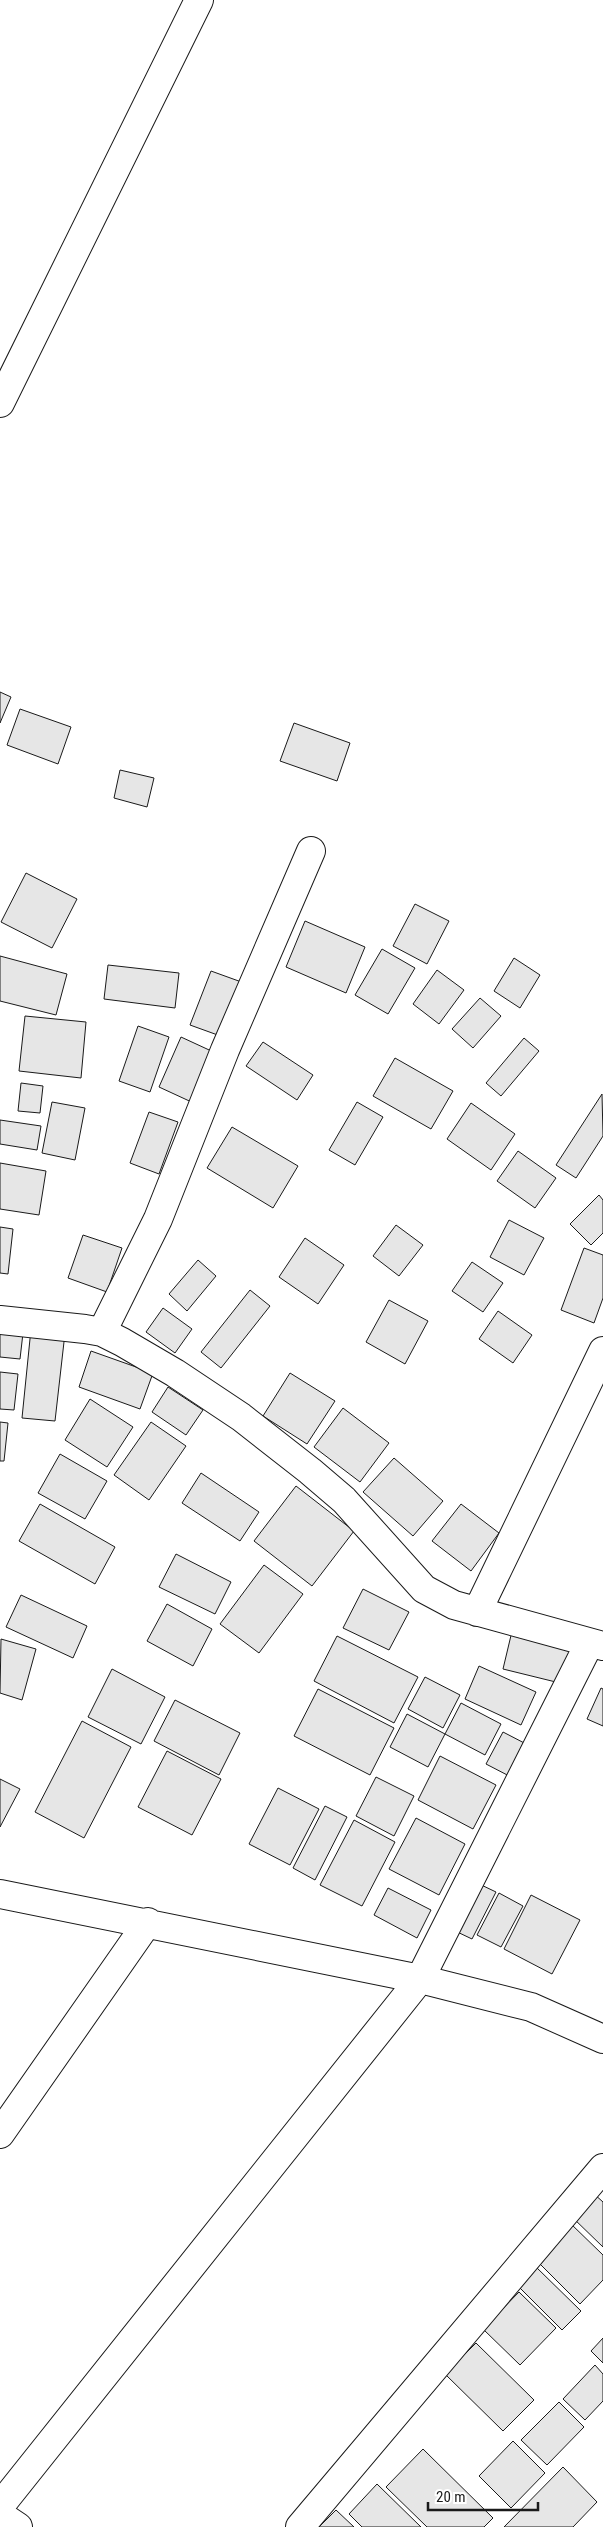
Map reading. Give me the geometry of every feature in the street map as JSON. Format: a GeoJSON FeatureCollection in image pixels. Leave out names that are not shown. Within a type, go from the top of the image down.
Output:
{"type":"FeatureCollection","features":[{"type":"Feature","properties":{"kind":"street"},"geometry":{"type":"LineString","coordinates":[[0,403],[199,0]]}},
{"type":"Feature","properties":{"kind":"street"},"geometry":{"type":"LineString","coordinates":[[102,1332],[158,1219],[225,1050],[311,851]]}},
{"type":"Feature","properties":{"kind":"street"},"geometry":{"type":"LineString","coordinates":[[0,1320],[102,1332],[175,1373],[241,1418],[344,1500],[424,1589],[454,1605],[596,1645],[420,1980],[0,2506]]}},
{"type":"Feature","properties":{"kind":"street"},"geometry":{"type":"LineString","coordinates":[[477,1612],[603,1351]]}},
{"type":"Feature","properties":{"kind":"street"},"geometry":{"type":"LineString","coordinates":[[0,1894],[148,1922],[420,1980],[531,2007],[603,2039]]}},
{"type":"Feature","properties":{"kind":"street"},"geometry":{"type":"LineString","coordinates":[[0,2134],[148,1922]]}},
{"type":"Feature","properties":{"kind":"street"},"geometry":{"type":"LineString","coordinates":[[300,2527],[603,2168]]}},
{"type":"Feature","properties":{"kind":"street"},"geometry":{"type":"LineString","coordinates":[[0,2515],[18,2527]]}},
{"type":"Feature","properties":{"kind":"building"},"geometry":{"type":"Polygon","coordinates":[[[0,692],[11,697],[0,723],[0,692]]]}},
{"type":"Feature","properties":{"kind":"building"},"geometry":{"type":"Polygon","coordinates":[[[20,709],[71,727],[58,764],[7,745],[20,709]]]}},
{"type":"Feature","properties":{"kind":"building"},"geometry":{"type":"Polygon","coordinates":[[[294,723],[350,743],[337,781],[280,761],[294,723]]]}},
{"type":"Feature","properties":{"kind":"building"},"geometry":{"type":"Polygon","coordinates":[[[120,770],[154,778],[147,807],[114,798],[120,770]]]}},
{"type":"Feature","properties":{"kind":"building"},"geometry":{"type":"Polygon","coordinates":[[[26,873],[77,899],[52,948],[1,922],[26,873]]]}},
{"type":"Feature","properties":{"kind":"building"},"geometry":{"type":"Polygon","coordinates":[[[415,904],[449,921],[427,964],[393,946],[415,904]]]}},
{"type":"Feature","properties":{"kind":"building"},"geometry":{"type":"Polygon","coordinates":[[[305,921],[365,947],[346,993],[286,967],[305,921]]]}},
{"type":"Feature","properties":{"kind":"building"},"geometry":{"type":"Polygon","coordinates":[[[382,949],[415,968],[388,1014],[355,995],[382,949]]]}},
{"type":"Feature","properties":{"kind":"building"},"geometry":{"type":"Polygon","coordinates":[[[0,956],[67,974],[56,1015],[0,1001],[0,956]]]}},
{"type":"Feature","properties":{"kind":"building"},"geometry":{"type":"Polygon","coordinates":[[[514,958],[540,975],[520,1008],[494,991],[514,958]]]}},
{"type":"Feature","properties":{"kind":"building"},"geometry":{"type":"Polygon","coordinates":[[[108,965],[179,973],[175,1008],[104,999],[108,965]]]}},
{"type":"Feature","properties":{"kind":"building"},"geometry":{"type":"Polygon","coordinates":[[[437,970],[464,990],[439,1024],[413,1004],[437,970]]]}},
{"type":"Feature","properties":{"kind":"building"},"geometry":{"type":"Polygon","coordinates":[[[211,971],[247,984],[226,1038],[190,1025],[211,971]]]}},
{"type":"Feature","properties":{"kind":"building"},"geometry":{"type":"Polygon","coordinates":[[[480,998],[501,1016],[473,1048],[452,1029],[480,998]]]}},
{"type":"Feature","properties":{"kind":"building"},"geometry":{"type":"Polygon","coordinates":[[[25,1016],[86,1022],[81,1078],[19,1071],[25,1016]]]}},
{"type":"Feature","properties":{"kind":"building"},"geometry":{"type":"Polygon","coordinates":[[[138,1026],[169,1037],[150,1092],[119,1081],[138,1026]]]}},
{"type":"Feature","properties":{"kind":"building"},"geometry":{"type":"Polygon","coordinates":[[[181,1037],[220,1055],[198,1105],[159,1087],[181,1037]]]}},
{"type":"Feature","properties":{"kind":"building"},"geometry":{"type":"Polygon","coordinates":[[[524,1038],[539,1051],[501,1096],[486,1083],[524,1038]]]}},
{"type":"Feature","properties":{"kind":"building"},"geometry":{"type":"Polygon","coordinates":[[[263,1042],[313,1075],[297,1100],[246,1066],[263,1042]]]}},
{"type":"Feature","properties":{"kind":"building"},"geometry":{"type":"Polygon","coordinates":[[[395,1058],[453,1091],[431,1129],[373,1096],[395,1058]]]}},
{"type":"Feature","properties":{"kind":"building"},"geometry":{"type":"Polygon","coordinates":[[[21,1083],[43,1086],[40,1113],[18,1111],[21,1083]]]}},
{"type":"Feature","properties":{"kind":"building"},"geometry":{"type":"Polygon","coordinates":[[[602,1094],[603,1136],[576,1178],[556,1165],[602,1094]]]}},
{"type":"Feature","properties":{"kind":"building"},"geometry":{"type":"Polygon","coordinates":[[[52,1102],[85,1108],[75,1160],[42,1153],[52,1102]]]}},
{"type":"Feature","properties":{"kind":"building"},"geometry":{"type":"Polygon","coordinates":[[[357,1102],[383,1117],[355,1165],[329,1150],[357,1102]]]}},
{"type":"Feature","properties":{"kind":"building"},"geometry":{"type":"Polygon","coordinates":[[[471,1103],[515,1134],[491,1170],[447,1139],[471,1103]]]}},
{"type":"Feature","properties":{"kind":"building"},"geometry":{"type":"Polygon","coordinates":[[[149,1112],[178,1122],[159,1174],[130,1163],[149,1112]]]}},
{"type":"Feature","properties":{"kind":"building"},"geometry":{"type":"Polygon","coordinates":[[[0,1120],[41,1126],[37,1150],[0,1144],[0,1120]]]}},
{"type":"Feature","properties":{"kind":"building"},"geometry":{"type":"Polygon","coordinates":[[[232,1127],[298,1166],[273,1208],[207,1168],[232,1127]]]}},
{"type":"Feature","properties":{"kind":"building"},"geometry":{"type":"Polygon","coordinates":[[[518,1151],[556,1178],[535,1208],[497,1181],[518,1151]]]}},
{"type":"Feature","properties":{"kind":"building"},"geometry":{"type":"Polygon","coordinates":[[[0,1163],[46,1171],[39,1215],[0,1209],[0,1163]]]}},
{"type":"Feature","properties":{"kind":"building"},"geometry":{"type":"Polygon","coordinates":[[[599,1195],[603,1200],[603,1233],[591,1245],[570,1224],[599,1195]]]}},
{"type":"Feature","properties":{"kind":"building"},"geometry":{"type":"Polygon","coordinates":[[[509,1220],[544,1238],[524,1275],[490,1257],[509,1220]]]}},
{"type":"Feature","properties":{"kind":"building"},"geometry":{"type":"Polygon","coordinates":[[[396,1225],[423,1245],[399,1276],[373,1256],[396,1225]]]}},
{"type":"Feature","properties":{"kind":"building"},"geometry":{"type":"Polygon","coordinates":[[[0,1227],[13,1229],[8,1274],[0,1273],[0,1227]]]}},
{"type":"Feature","properties":{"kind":"building"},"geometry":{"type":"Polygon","coordinates":[[[83,1235],[122,1248],[107,1292],[68,1278],[83,1235]]]}},
{"type":"Feature","properties":{"kind":"building"},"geometry":{"type":"Polygon","coordinates":[[[305,1238],[344,1265],[318,1304],[279,1277],[305,1238]]]}},
{"type":"Feature","properties":{"kind":"building"},"geometry":{"type":"Polygon","coordinates":[[[584,1248],[603,1255],[603,1298],[594,1323],[561,1310],[584,1248]]]}},
{"type":"Feature","properties":{"kind":"building"},"geometry":{"type":"Polygon","coordinates":[[[198,1260],[216,1276],[187,1311],[169,1294],[198,1260]]]}},
{"type":"Feature","properties":{"kind":"building"},"geometry":{"type":"Polygon","coordinates":[[[472,1262],[503,1283],[483,1312],[452,1291],[472,1262]]]}},
{"type":"Feature","properties":{"kind":"building"},"geometry":{"type":"Polygon","coordinates":[[[250,1290],[270,1306],[221,1368],[201,1352],[250,1290]]]}},
{"type":"Feature","properties":{"kind":"building"},"geometry":{"type":"Polygon","coordinates":[[[389,1300],[428,1321],[405,1364],[366,1342],[389,1300]]]}},
{"type":"Feature","properties":{"kind":"building"},"geometry":{"type":"Polygon","coordinates":[[[163,1308],[192,1329],[175,1353],[146,1332],[163,1308]]]}},
{"type":"Feature","properties":{"kind":"building"},"geometry":{"type":"Polygon","coordinates":[[[498,1311],[532,1335],[513,1363],[479,1339],[498,1311]]]}},
{"type":"Feature","properties":{"kind":"building"},"geometry":{"type":"Polygon","coordinates":[[[31,1329],[65,1333],[55,1421],[22,1418],[31,1329]]]}},
{"type":"Feature","properties":{"kind":"building"},"geometry":{"type":"Polygon","coordinates":[[[0,1331],[23,1333],[20,1359],[0,1357],[0,1331]]]}},
{"type":"Feature","properties":{"kind":"building"},"geometry":{"type":"Polygon","coordinates":[[[91,1351],[153,1373],[140,1409],[79,1387],[91,1351]]]}},
{"type":"Feature","properties":{"kind":"building"},"geometry":{"type":"Polygon","coordinates":[[[0,1372],[18,1374],[14,1410],[0,1409],[0,1372]]]}},
{"type":"Feature","properties":{"kind":"building"},"geometry":{"type":"Polygon","coordinates":[[[290,1373],[335,1401],[307,1444],[263,1416],[290,1373]]]}},
{"type":"Feature","properties":{"kind":"building"},"geometry":{"type":"Polygon","coordinates":[[[168,1387],[203,1410],[186,1435],[152,1412],[168,1387]]]}},
{"type":"Feature","properties":{"kind":"building"},"geometry":{"type":"Polygon","coordinates":[[[90,1399],[133,1427],[107,1467],[65,1440],[90,1399]]]}},
{"type":"Feature","properties":{"kind":"building"},"geometry":{"type":"Polygon","coordinates":[[[343,1408],[389,1443],[360,1482],[314,1447],[343,1408]]]}},
{"type":"Feature","properties":{"kind":"building"},"geometry":{"type":"Polygon","coordinates":[[[0,1422],[8,1423],[4,1461],[0,1461],[0,1422]]]}},
{"type":"Feature","properties":{"kind":"building"},"geometry":{"type":"Polygon","coordinates":[[[151,1422],[186,1446],[149,1500],[114,1475],[151,1422]]]}},
{"type":"Feature","properties":{"kind":"building"},"geometry":{"type":"Polygon","coordinates":[[[60,1454],[107,1481],[85,1519],[38,1493],[60,1454]]]}},
{"type":"Feature","properties":{"kind":"building"},"geometry":{"type":"Polygon","coordinates":[[[394,1458],[443,1501],[413,1536],[363,1492],[394,1458]]]}},
{"type":"Feature","properties":{"kind":"building"},"geometry":{"type":"Polygon","coordinates":[[[201,1473],[259,1512],[240,1541],[182,1503],[201,1473]]]}},
{"type":"Feature","properties":{"kind":"building"},"geometry":{"type":"Polygon","coordinates":[[[296,1486],[354,1531],[312,1586],[254,1541],[296,1486]]]}},
{"type":"Feature","properties":{"kind":"building"},"geometry":{"type":"Polygon","coordinates":[[[40,1504],[115,1547],[95,1584],[19,1541],[40,1504]]]}},
{"type":"Feature","properties":{"kind":"building"},"geometry":{"type":"Polygon","coordinates":[[[461,1504],[499,1533],[471,1571],[432,1541],[461,1504]]]}},
{"type":"Feature","properties":{"kind":"building"},"geometry":{"type":"Polygon","coordinates":[[[176,1554],[231,1582],[215,1614],[159,1587],[176,1554]]]}},
{"type":"Feature","properties":{"kind":"building"},"geometry":{"type":"Polygon","coordinates":[[[264,1565],[303,1594],[259,1653],[220,1624],[264,1565]]]}},
{"type":"Feature","properties":{"kind":"building"},"geometry":{"type":"Polygon","coordinates":[[[363,1589],[409,1612],[389,1650],[343,1628],[363,1589]]]}},
{"type":"Feature","properties":{"kind":"building"},"geometry":{"type":"Polygon","coordinates":[[[21,1595],[87,1626],[73,1658],[6,1627],[21,1595]]]}},
{"type":"Feature","properties":{"kind":"building"},"geometry":{"type":"Polygon","coordinates":[[[167,1604],[212,1629],[193,1666],[147,1641],[167,1604]]]}},
{"type":"Feature","properties":{"kind":"building"},"geometry":{"type":"Polygon","coordinates":[[[513,1627],[578,1643],[568,1685],[503,1669],[513,1627]]]}},
{"type":"Feature","properties":{"kind":"building"},"geometry":{"type":"Polygon","coordinates":[[[337,1636],[418,1677],[394,1723],[314,1681],[337,1636]]]}},
{"type":"Feature","properties":{"kind":"building"},"geometry":{"type":"Polygon","coordinates":[[[1,1639],[36,1649],[22,1700],[0,1693],[1,1639]]]}},
{"type":"Feature","properties":{"kind":"building"},"geometry":{"type":"Polygon","coordinates":[[[479,1666],[536,1692],[521,1725],[465,1699],[479,1666]]]}},
{"type":"Feature","properties":{"kind":"building"},"geometry":{"type":"Polygon","coordinates":[[[112,1669],[165,1697],[141,1744],[88,1717],[112,1669]]]}},
{"type":"Feature","properties":{"kind":"building"},"geometry":{"type":"Polygon","coordinates":[[[425,1677],[460,1695],[443,1728],[408,1709],[425,1677]]]}},
{"type":"Feature","properties":{"kind":"building"},"geometry":{"type":"Polygon","coordinates":[[[601,1688],[603,1689],[603,1726],[587,1719],[601,1688]]]}},
{"type":"Feature","properties":{"kind":"building"},"geometry":{"type":"Polygon","coordinates":[[[318,1689],[394,1728],[370,1775],[294,1736],[318,1689]]]}},
{"type":"Feature","properties":{"kind":"building"},"geometry":{"type":"Polygon","coordinates":[[[175,1700],[240,1733],[219,1775],[154,1741],[175,1700]]]}},
{"type":"Feature","properties":{"kind":"building"},"geometry":{"type":"Polygon","coordinates":[[[461,1703],[501,1724],[485,1755],[445,1734],[461,1703]]]}},
{"type":"Feature","properties":{"kind":"building"},"geometry":{"type":"Polygon","coordinates":[[[407,1714],[445,1734],[428,1767],[390,1747],[407,1714]]]}},
{"type":"Feature","properties":{"kind":"building"},"geometry":{"type":"Polygon","coordinates":[[[82,1721],[131,1747],[84,1838],[35,1812],[82,1721]]]}},
{"type":"Feature","properties":{"kind":"building"},"geometry":{"type":"Polygon","coordinates":[[[503,1732],[530,1746],[513,1778],[486,1764],[503,1732]]]}},
{"type":"Feature","properties":{"kind":"building"},"geometry":{"type":"Polygon","coordinates":[[[167,1751],[221,1779],[192,1835],[138,1807],[167,1751]]]}},
{"type":"Feature","properties":{"kind":"building"},"geometry":{"type":"Polygon","coordinates":[[[440,1756],[496,1785],[473,1829],[418,1800],[440,1756]]]}},
{"type":"Feature","properties":{"kind":"building"},"geometry":{"type":"Polygon","coordinates":[[[376,1777],[414,1796],[394,1836],[356,1816],[376,1777]]]}},
{"type":"Feature","properties":{"kind":"building"},"geometry":{"type":"Polygon","coordinates":[[[0,1779],[20,1789],[0,1827],[0,1779]]]}},
{"type":"Feature","properties":{"kind":"building"},"geometry":{"type":"Polygon","coordinates":[[[278,1788],[319,1809],[290,1865],[249,1844],[278,1788]]]}},
{"type":"Feature","properties":{"kind":"building"},"geometry":{"type":"Polygon","coordinates":[[[325,1806],[347,1817],[315,1880],[293,1868],[325,1806]]]}},
{"type":"Feature","properties":{"kind":"building"},"geometry":{"type":"Polygon","coordinates":[[[416,1818],[465,1844],[439,1895],[389,1869],[416,1818]]]}},
{"type":"Feature","properties":{"kind":"building"},"geometry":{"type":"Polygon","coordinates":[[[354,1820],[395,1842],[362,1906],[320,1885],[354,1820]]]}},
{"type":"Feature","properties":{"kind":"building"},"geometry":{"type":"Polygon","coordinates":[[[475,1882],[496,1892],[472,1939],[451,1929],[475,1882]]]}},
{"type":"Feature","properties":{"kind":"building"},"geometry":{"type":"Polygon","coordinates":[[[388,1888],[431,1910],[417,1938],[374,1915],[388,1888]]]}},
{"type":"Feature","properties":{"kind":"building"},"geometry":{"type":"Polygon","coordinates":[[[499,1893],[523,1906],[501,1947],[477,1935],[499,1893]]]}},
{"type":"Feature","properties":{"kind":"building"},"geometry":{"type":"Polygon","coordinates":[[[531,1895],[580,1920],[552,1974],[504,1949],[531,1895]]]}},
{"type":"Feature","properties":{"kind":"building"},"geometry":{"type":"Polygon","coordinates":[[[593,2193],[603,2202],[603,2247],[571,2216],[593,2193]]]}},
{"type":"Feature","properties":{"kind":"building"},"geometry":{"type":"Polygon","coordinates":[[[569,2222],[603,2255],[603,2280],[580,2304],[534,2258],[569,2222]]]}},
{"type":"Feature","properties":{"kind":"building"},"geometry":{"type":"Polygon","coordinates":[[[535,2266],[581,2311],[562,2330],[517,2285],[535,2266]]]}},
{"type":"Feature","properties":{"kind":"building"},"geometry":{"type":"Polygon","coordinates":[[[519,2292],[556,2328],[520,2365],[483,2329],[519,2292]]]}},
{"type":"Feature","properties":{"kind":"building"},"geometry":{"type":"Polygon","coordinates":[[[603,2338],[603,2363],[591,2351],[603,2338]]]}},
{"type":"Feature","properties":{"kind":"building"},"geometry":{"type":"Polygon","coordinates":[[[476,2343],[534,2400],[503,2431],[445,2374],[476,2343]]]}},
{"type":"Feature","properties":{"kind":"building"},"geometry":{"type":"Polygon","coordinates":[[[595,2365],[603,2374],[603,2401],[585,2420],[563,2399],[595,2365]]]}},
{"type":"Feature","properties":{"kind":"building"},"geometry":{"type":"Polygon","coordinates":[[[559,2402],[584,2427],[547,2465],[521,2440],[559,2402]]]}},
{"type":"Feature","properties":{"kind":"building"},"geometry":{"type":"Polygon","coordinates":[[[513,2441],[545,2473],[511,2508],[479,2476],[513,2441]]]}},
{"type":"Feature","properties":{"kind":"building"},"geometry":{"type":"Polygon","coordinates":[[[423,2449],[493,2518],[484,2527],[427,2527],[386,2487],[423,2449]]]}},
{"type":"Feature","properties":{"kind":"building"},"geometry":{"type":"Polygon","coordinates":[[[563,2467],[597,2502],[573,2527],[504,2527],[563,2467]]]}},
{"type":"Feature","properties":{"kind":"building"},"geometry":{"type":"Polygon","coordinates":[[[377,2484],[421,2527],[362,2527],[349,2514],[377,2484]]]}},
{"type":"Feature","properties":{"kind":"building"},"geometry":{"type":"Polygon","coordinates":[[[336,2510],[354,2527],[319,2527],[336,2510]]]}}]}
